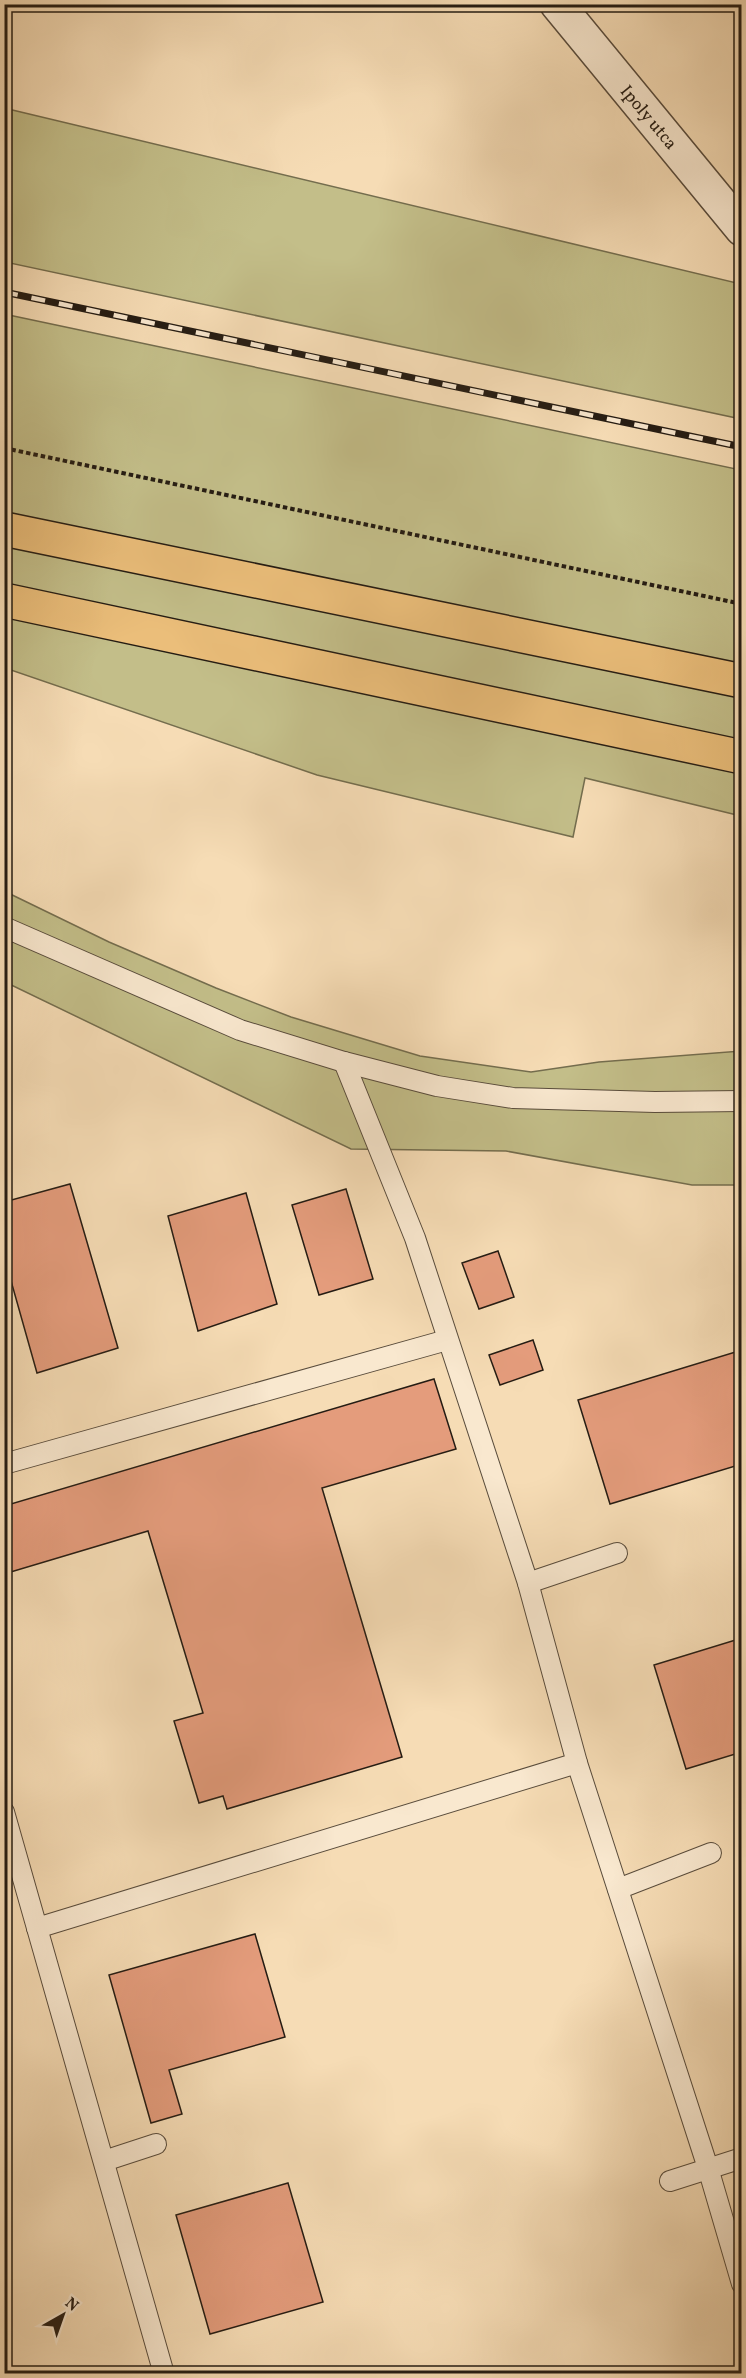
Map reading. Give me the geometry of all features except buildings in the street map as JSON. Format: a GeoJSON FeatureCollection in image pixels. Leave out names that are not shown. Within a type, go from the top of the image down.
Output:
{"type":"FeatureCollection","features":[{"type":"Feature","properties":{"kind":"main road"},"geometry":{"type":"LineString","coordinates":[[4,529],[741,681]]}},
{"type":"Feature","properties":{"kind":"main road"},"geometry":{"type":"LineString","coordinates":[[4,600],[741,757]]}},
{"type":"Feature","properties":{"kind":"street","name":"Ipoly utca"},"geometry":{"type":"LineString","coordinates":[[557,4],[741,228]]}},
{"type":"Feature","properties":{"kind":"lane"},"geometry":{"type":"LineString","coordinates":[[4,927],[240,1030],[344,1062],[437,1086],[513,1098],[655,1102],[741,1101]]}},
{"type":"Feature","properties":{"kind":"lane"},"geometry":{"type":"LineString","coordinates":[[344,1062],[415,1238],[528,1583],[577,1763],[708,2168],[741,2284]]}},
{"type":"Feature","properties":{"kind":"lane"},"geometry":{"type":"LineString","coordinates":[[4,1464],[447,1340]]}},
{"type":"Feature","properties":{"kind":"lane"},"geometry":{"type":"LineString","coordinates":[[528,1583],[617,1553]]}},
{"type":"Feature","properties":{"kind":"lane"},"geometry":{"type":"LineString","coordinates":[[37,1928],[577,1763]]}},
{"type":"Feature","properties":{"kind":"lane"},"geometry":{"type":"LineString","coordinates":[[4,1812],[164,2373]]}},
{"type":"Feature","properties":{"kind":"lane"},"geometry":{"type":"LineString","coordinates":[[618,1888],[711,1853]]}},
{"type":"Feature","properties":{"kind":"lane"},"geometry":{"type":"LineString","coordinates":[[104,2161],[156,2144]]}},
{"type":"Feature","properties":{"kind":"lane"},"geometry":{"type":"LineString","coordinates":[[670,2181],[741,2158]]}},
{"type":"Feature","properties":{"kind":"path"},"geometry":{"type":"LineString","coordinates":[[4,448],[741,604]]}},
{"type":"Feature","properties":{"kind":"shaded area"},"geometry":{"type":"Polygon","coordinates":[[[4,108],[741,284],[741,419],[5,262],[4,108]]]}},
{"type":"Feature","properties":{"kind":"shaded area"},"geometry":{"type":"Polygon","coordinates":[[[4,314],[741,470],[741,816],[585,778],[573,837],[317,775],[5,668],[4,314]]]}},
{"type":"Feature","properties":{"kind":"shaded area"},"geometry":{"type":"Polygon","coordinates":[[[4,891],[109,942],[216,988],[291,1017],[420,1056],[531,1072],[599,1062],[741,1051],[741,1185],[692,1185],[506,1151],[351,1149],[5,982],[4,891]]]}},
{"type":"Feature","properties":{"kind":"railway"},"geometry":{"type":"LineString","coordinates":[[4,292],[742,447]]}}]}
